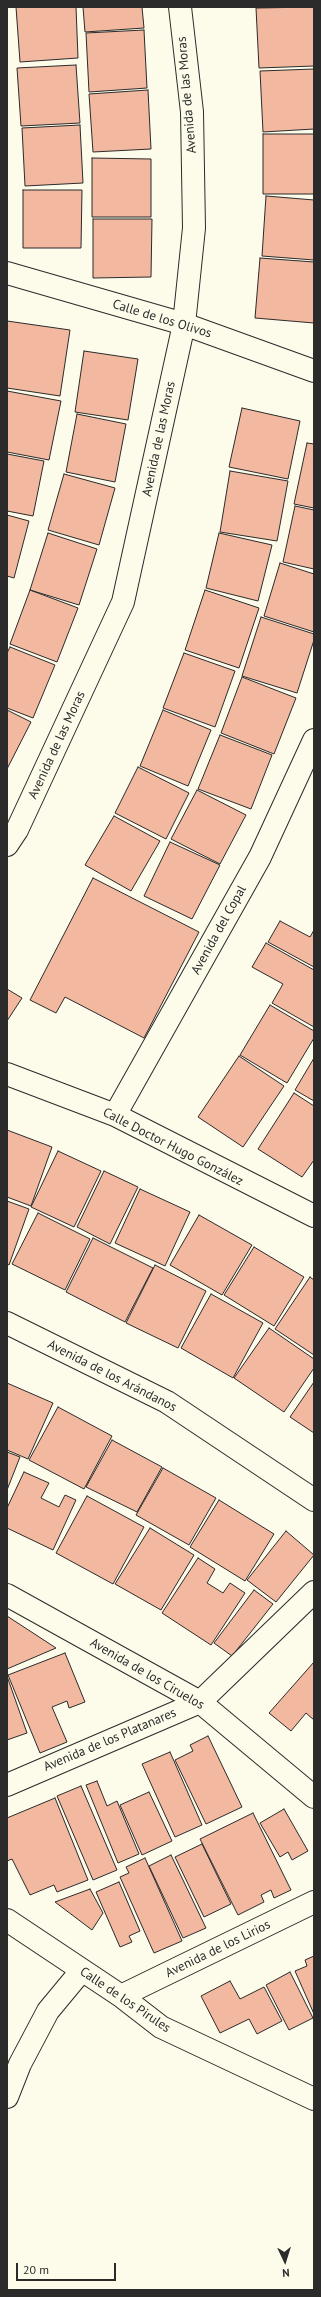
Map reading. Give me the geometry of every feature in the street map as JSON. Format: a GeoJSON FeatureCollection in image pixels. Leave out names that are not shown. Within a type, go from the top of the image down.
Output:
{"type":"FeatureCollection","features":[{"type":"Feature","properties":{"kind":"street","name":"Avenida de las Moras"},"geometry":{"type":"LineString","coordinates":[[7,845],[17,830],[123,602],[184,324],[194,228],[192,112],[180,7]]}},
{"type":"Feature","properties":{"kind":"street","name":"Calle de los Olivos"},"geometry":{"type":"LineString","coordinates":[[7,273],[184,324],[314,371]]}},
{"type":"Feature","properties":{"kind":"street","name":"Avenida del Copal"},"geometry":{"type":"LineString","coordinates":[[115,1115],[260,857],[314,740]]}},
{"type":"Feature","properties":{"kind":"street","name":"Calle Doctor Hugo González"},"geometry":{"type":"LineString","coordinates":[[7,1074],[115,1115],[314,1216]]}},
{"type":"Feature","properties":{"kind":"street","name":"Avenida de los Arándanos"},"geometry":{"type":"LineString","coordinates":[[7,1323],[167,1402],[314,1500]]}},
{"type":"Feature","properties":{"kind":"street","name":"Avenida de los Platanares"},"geometry":{"type":"LineString","coordinates":[[7,1785],[200,1702],[314,1592]]}},
{"type":"Feature","properties":{"kind":"street","name":"Avenida de los Ciruelos"},"geometry":{"type":"LineString","coordinates":[[7,1595],[200,1702],[314,1797]]}},
{"type":"Feature","properties":{"kind":"street","name":"Avenida de los Lirios"},"geometry":{"type":"LineString","coordinates":[[121,1996],[314,1902]]}},
{"type":"Feature","properties":{"kind":"street","name":"Calle de los Pirules"},"geometry":{"type":"LineString","coordinates":[[7,1920],[121,1996],[161,2027],[314,2099]]}},
{"type":"Feature","properties":{"kind":"street"},"geometry":{"type":"LineString","coordinates":[[7,2097],[20,2064],[48,2011],[82,1970]]}},
{"type":"Feature","properties":{"kind":"building"},"geometry":{"type":"Polygon","coordinates":[[[16,7],[76,7],[78,58],[20,62],[16,7]]]}},
{"type":"Feature","properties":{"kind":"building"},"geometry":{"type":"Polygon","coordinates":[[[83,7],[142,7],[144,28],[85,32],[83,7]]]}},
{"type":"Feature","properties":{"kind":"building"},"geometry":{"type":"Polygon","coordinates":[[[314,7],[314,66],[259,68],[256,8],[314,7]]]}},
{"type":"Feature","properties":{"kind":"building"},"geometry":{"type":"Polygon","coordinates":[[[144,30],[147,88],[89,92],[86,33],[144,30]]]}},
{"type":"Feature","properties":{"kind":"building"},"geometry":{"type":"Polygon","coordinates":[[[76,65],[80,123],[21,126],[17,68],[76,65]]]}},
{"type":"Feature","properties":{"kind":"building"},"geometry":{"type":"Polygon","coordinates":[[[314,69],[314,129],[263,132],[260,71],[314,69]]]}},
{"type":"Feature","properties":{"kind":"building"},"geometry":{"type":"Polygon","coordinates":[[[148,90],[151,149],[93,152],[89,94],[148,90]]]}},
{"type":"Feature","properties":{"kind":"building"},"geometry":{"type":"Polygon","coordinates":[[[80,125],[83,183],[25,186],[22,128],[80,125]]]}},
{"type":"Feature","properties":{"kind":"building"},"geometry":{"type":"Polygon","coordinates":[[[263,134],[314,134],[314,194],[263,194],[263,134]]]}},
{"type":"Feature","properties":{"kind":"building"},"geometry":{"type":"Polygon","coordinates":[[[92,158],[151,159],[151,217],[92,217],[92,158]]]}},
{"type":"Feature","properties":{"kind":"building"},"geometry":{"type":"Polygon","coordinates":[[[23,190],[82,190],[81,248],[23,248],[23,190]]]}},
{"type":"Feature","properties":{"kind":"building"},"geometry":{"type":"Polygon","coordinates":[[[266,196],[314,200],[314,260],[262,256],[266,196]]]}},
{"type":"Feature","properties":{"kind":"building"},"geometry":{"type":"Polygon","coordinates":[[[93,219],[152,219],[151,277],[93,278],[93,219]]]}},
{"type":"Feature","properties":{"kind":"building"},"geometry":{"type":"Polygon","coordinates":[[[260,258],[314,262],[314,323],[255,318],[260,258]]]}},
{"type":"Feature","properties":{"kind":"building"},"geometry":{"type":"Polygon","coordinates":[[[7,321],[70,330],[60,396],[7,388],[7,321]]]}},
{"type":"Feature","properties":{"kind":"building"},"geometry":{"type":"Polygon","coordinates":[[[84,351],[138,359],[128,420],[75,412],[84,351]]]}},
{"type":"Feature","properties":{"kind":"building"},"geometry":{"type":"Polygon","coordinates":[[[7,391],[61,401],[49,460],[7,452],[7,391]]]}},
{"type":"Feature","properties":{"kind":"building"},"geometry":{"type":"Polygon","coordinates":[[[242,408],[300,421],[288,479],[229,467],[242,408]]]}},
{"type":"Feature","properties":{"kind":"building"},"geometry":{"type":"Polygon","coordinates":[[[77,414],[126,424],[115,482],[66,472],[77,414]]]}},
{"type":"Feature","properties":{"kind":"building"},"geometry":{"type":"Polygon","coordinates":[[[307,443],[314,444],[314,508],[294,504],[307,443]]]}},
{"type":"Feature","properties":{"kind":"building"},"geometry":{"type":"Polygon","coordinates":[[[7,454],[44,461],[33,516],[7,511],[7,454]]]}},
{"type":"Feature","properties":{"kind":"building"},"geometry":{"type":"Polygon","coordinates":[[[230,471],[288,481],[277,541],[220,532],[230,471]]]}},
{"type":"Feature","properties":{"kind":"building"},"geometry":{"type":"Polygon","coordinates":[[[64,474],[115,488],[99,545],[48,530],[64,474]]]}},
{"type":"Feature","properties":{"kind":"building"},"geometry":{"type":"Polygon","coordinates":[[[295,506],[314,510],[314,569],[283,562],[295,506]]]}},
{"type":"Feature","properties":{"kind":"building"},"geometry":{"type":"Polygon","coordinates":[[[7,515],[29,521],[14,578],[7,576],[7,515]]]}},
{"type":"Feature","properties":{"kind":"building"},"geometry":{"type":"Polygon","coordinates":[[[48,533],[97,549],[79,605],[30,590],[48,533]]]}},
{"type":"Feature","properties":{"kind":"building"},"geometry":{"type":"Polygon","coordinates":[[[219,533],[272,545],[258,601],[206,588],[219,533]]]}},
{"type":"Feature","properties":{"kind":"building"},"geometry":{"type":"Polygon","coordinates":[[[280,563],[314,574],[314,632],[264,616],[280,563]]]}},
{"type":"Feature","properties":{"kind":"building"},"geometry":{"type":"Polygon","coordinates":[[[30,590],[78,608],[57,662],[10,644],[30,590]]]}},
{"type":"Feature","properties":{"kind":"building"},"geometry":{"type":"Polygon","coordinates":[[[205,590],[259,608],[239,668],[185,650],[205,590]]]}},
{"type":"Feature","properties":{"kind":"building"},"geometry":{"type":"Polygon","coordinates":[[[261,617],[314,634],[314,640],[297,693],[242,676],[261,617]]]}},
{"type":"Feature","properties":{"kind":"building"},"geometry":{"type":"Polygon","coordinates":[[[10,647],[55,665],[33,718],[7,708],[7,653],[10,647]]]}},
{"type":"Feature","properties":{"kind":"building"},"geometry":{"type":"Polygon","coordinates":[[[184,653],[235,671],[215,727],[163,708],[184,653]]]}},
{"type":"Feature","properties":{"kind":"building"},"geometry":{"type":"Polygon","coordinates":[[[242,677],[296,698],[274,754],[221,733],[242,677]]]}},
{"type":"Feature","properties":{"kind":"building"},"geometry":{"type":"Polygon","coordinates":[[[7,710],[31,722],[7,769],[7,710]]]}},
{"type":"Feature","properties":{"kind":"building"},"geometry":{"type":"Polygon","coordinates":[[[163,710],[211,730],[188,786],[140,766],[163,710]]]}},
{"type":"Feature","properties":{"kind":"building"},"geometry":{"type":"Polygon","coordinates":[[[220,735],[272,755],[251,809],[198,789],[220,735]]]}},
{"type":"Feature","properties":{"kind":"building"},"geometry":{"type":"Polygon","coordinates":[[[138,767],[189,793],[166,839],[115,813],[138,767]]]}},
{"type":"Feature","properties":{"kind":"building"},"geometry":{"type":"Polygon","coordinates":[[[197,790],[246,815],[220,864],[171,839],[197,790]]]}},
{"type":"Feature","properties":{"kind":"building"},"geometry":{"type":"Polygon","coordinates":[[[114,816],[160,841],[131,891],[85,865],[114,816]]]}},
{"type":"Feature","properties":{"kind":"building"},"geometry":{"type":"Polygon","coordinates":[[[170,842],[220,865],[192,919],[144,896],[170,842]]]}},
{"type":"Feature","properties":{"kind":"building"},"geometry":{"type":"Polygon","coordinates":[[[93,878],[199,932],[144,1038],[65,997],[56,1013],[30,1000],[93,878]]]}},
{"type":"Feature","properties":{"kind":"building"},"geometry":{"type":"Polygon","coordinates":[[[280,921],[310,937],[314,930],[314,967],[268,942],[280,921]]]}},
{"type":"Feature","properties":{"kind":"building"},"geometry":{"type":"Polygon","coordinates":[[[266,943],[314,970],[314,1027],[272,1003],[283,984],[252,967],[266,943]]]}},
{"type":"Feature","properties":{"kind":"building"},"geometry":{"type":"Polygon","coordinates":[[[7,989],[22,998],[7,1021],[7,989]]]}},
{"type":"Feature","properties":{"kind":"building"},"geometry":{"type":"Polygon","coordinates":[[[270,1005],[314,1031],[314,1038],[287,1083],[240,1055],[270,1005]]]}},
{"type":"Feature","properties":{"kind":"building"},"geometry":{"type":"Polygon","coordinates":[[[239,1056],[284,1086],[243,1147],[198,1117],[239,1056]]]}},
{"type":"Feature","properties":{"kind":"building"},"geometry":{"type":"Polygon","coordinates":[[[314,1058],[314,1101],[295,1090],[314,1058]]]}},
{"type":"Feature","properties":{"kind":"building"},"geometry":{"type":"Polygon","coordinates":[[[294,1093],[314,1106],[314,1160],[302,1177],[258,1149],[294,1093]]]}},
{"type":"Feature","properties":{"kind":"building"},"geometry":{"type":"Polygon","coordinates":[[[7,1130],[52,1147],[31,1206],[7,1197],[7,1130]]]}},
{"type":"Feature","properties":{"kind":"building"},"geometry":{"type":"Polygon","coordinates":[[[58,1151],[101,1171],[74,1227],[31,1207],[58,1151]]]}},
{"type":"Feature","properties":{"kind":"building"},"geometry":{"type":"Polygon","coordinates":[[[104,1171],[138,1187],[110,1244],[77,1227],[104,1171]]]}},
{"type":"Feature","properties":{"kind":"building"},"geometry":{"type":"Polygon","coordinates":[[[140,1189],[190,1212],[165,1266],[115,1243],[140,1189]]]}},
{"type":"Feature","properties":{"kind":"building"},"geometry":{"type":"Polygon","coordinates":[[[7,1201],[29,1209],[9,1265],[7,1264],[7,1201]]]}},
{"type":"Feature","properties":{"kind":"building"},"geometry":{"type":"Polygon","coordinates":[[[38,1213],[90,1239],[65,1290],[12,1264],[38,1213]]]}},
{"type":"Feature","properties":{"kind":"building"},"geometry":{"type":"Polygon","coordinates":[[[199,1215],[252,1245],[222,1295],[170,1265],[199,1215]]]}},
{"type":"Feature","properties":{"kind":"building"},"geometry":{"type":"Polygon","coordinates":[[[93,1238],[153,1268],[125,1322],[66,1292],[93,1238]]]}},
{"type":"Feature","properties":{"kind":"building"},"geometry":{"type":"Polygon","coordinates":[[[254,1247],[304,1277],[274,1326],[224,1295],[254,1247]]]}},
{"type":"Feature","properties":{"kind":"building"},"geometry":{"type":"Polygon","coordinates":[[[155,1265],[206,1291],[178,1348],[126,1323],[155,1265]]]}},
{"type":"Feature","properties":{"kind":"building"},"geometry":{"type":"Polygon","coordinates":[[[310,1277],[314,1280],[314,1355],[275,1329],[310,1277]]]}},
{"type":"Feature","properties":{"kind":"building"},"geometry":{"type":"Polygon","coordinates":[[[211,1294],[263,1323],[233,1378],[181,1348],[211,1294]]]}},
{"type":"Feature","properties":{"kind":"building"},"geometry":{"type":"Polygon","coordinates":[[[269,1328],[314,1359],[314,1368],[284,1412],[234,1378],[269,1328]]]}},
{"type":"Feature","properties":{"kind":"building"},"geometry":{"type":"Polygon","coordinates":[[[314,1382],[314,1433],[290,1417],[314,1382]]]}},
{"type":"Feature","properties":{"kind":"building"},"geometry":{"type":"Polygon","coordinates":[[[7,1383],[53,1403],[28,1459],[7,1450],[7,1383]]]}},
{"type":"Feature","properties":{"kind":"building"},"geometry":{"type":"Polygon","coordinates":[[[58,1407],[112,1436],[84,1489],[29,1460],[58,1407]]]}},
{"type":"Feature","properties":{"kind":"building"},"geometry":{"type":"Polygon","coordinates":[[[112,1440],[162,1467],[137,1512],[86,1487],[112,1440]]]}},
{"type":"Feature","properties":{"kind":"building"},"geometry":{"type":"Polygon","coordinates":[[[7,1452],[20,1457],[7,1490],[7,1452]]]}},
{"type":"Feature","properties":{"kind":"building"},"geometry":{"type":"Polygon","coordinates":[[[163,1468],[216,1498],[189,1545],[136,1515],[163,1468]]]}},
{"type":"Feature","properties":{"kind":"building"},"geometry":{"type":"Polygon","coordinates":[[[24,1472],[49,1483],[41,1498],[59,1507],[65,1495],[76,1500],[53,1550],[7,1528],[7,1508],[24,1472]]]}},
{"type":"Feature","properties":{"kind":"building"},"geometry":{"type":"Polygon","coordinates":[[[87,1496],[144,1527],[113,1584],[56,1553],[87,1496]]]}},
{"type":"Feature","properties":{"kind":"building"},"geometry":{"type":"Polygon","coordinates":[[[219,1500],[274,1534],[245,1581],[190,1547],[219,1500]]]}},
{"type":"Feature","properties":{"kind":"building"},"geometry":{"type":"Polygon","coordinates":[[[150,1528],[194,1555],[161,1610],[115,1584],[150,1528]]]}},
{"type":"Feature","properties":{"kind":"building"},"geometry":{"type":"Polygon","coordinates":[[[286,1531],[314,1555],[276,1602],[247,1580],[286,1531]]]}},
{"type":"Feature","properties":{"kind":"building"},"geometry":{"type":"Polygon","coordinates":[[[198,1558],[215,1569],[207,1583],[223,1593],[230,1583],[245,1593],[211,1645],[162,1613],[198,1558]]]}},
{"type":"Feature","properties":{"kind":"building"},"geometry":{"type":"Polygon","coordinates":[[[254,1590],[273,1604],[232,1656],[214,1643],[254,1590]]]}},
{"type":"Feature","properties":{"kind":"building"},"geometry":{"type":"Polygon","coordinates":[[[7,1616],[56,1648],[7,1669],[7,1616]]]}},
{"type":"Feature","properties":{"kind":"building"},"geometry":{"type":"Polygon","coordinates":[[[65,1653],[85,1702],[69,1708],[67,1701],[52,1707],[67,1742],[40,1753],[8,1675],[65,1653]]]}},
{"type":"Feature","properties":{"kind":"building"},"geometry":{"type":"Polygon","coordinates":[[[314,1662],[314,1720],[306,1713],[291,1731],[269,1713],[314,1662]]]}},
{"type":"Feature","properties":{"kind":"building"},"geometry":{"type":"Polygon","coordinates":[[[7,1676],[27,1733],[7,1740],[7,1676]]]}},
{"type":"Feature","properties":{"kind":"building"},"geometry":{"type":"Polygon","coordinates":[[[208,1736],[242,1807],[206,1824],[175,1760],[193,1751],[190,1745],[208,1736]]]}},
{"type":"Feature","properties":{"kind":"building"},"geometry":{"type":"Polygon","coordinates":[[[170,1752],[202,1825],[175,1837],[142,1764],[170,1752]]]}},
{"type":"Feature","properties":{"kind":"building"},"geometry":{"type":"Polygon","coordinates":[[[97,1781],[107,1806],[117,1801],[139,1854],[118,1863],[86,1785],[97,1781]]]}},
{"type":"Feature","properties":{"kind":"building"},"geometry":{"type":"Polygon","coordinates":[[[81,1786],[117,1870],[93,1880],[57,1796],[81,1786]]]}},
{"type":"Feature","properties":{"kind":"building"},"geometry":{"type":"Polygon","coordinates":[[[149,1792],[172,1841],[142,1855],[120,1805],[149,1792]]]}},
{"type":"Feature","properties":{"kind":"building"},"geometry":{"type":"Polygon","coordinates":[[[55,1798],[88,1880],[57,1892],[54,1885],[30,1895],[12,1859],[7,1861],[7,1818],[55,1798]]]}},
{"type":"Feature","properties":{"kind":"building"},"geometry":{"type":"Polygon","coordinates":[[[284,1809],[308,1851],[292,1860],[288,1852],[280,1857],[260,1823],[284,1809]]]}},
{"type":"Feature","properties":{"kind":"building"},"geometry":{"type":"Polygon","coordinates":[[[253,1813],[291,1890],[274,1898],[271,1890],[261,1895],[264,1902],[238,1915],[200,1839],[253,1813]]]}},
{"type":"Feature","properties":{"kind":"building"},"geometry":{"type":"Polygon","coordinates":[[[202,1844],[231,1904],[204,1917],[175,1857],[202,1844]]]}},
{"type":"Feature","properties":{"kind":"building"},"geometry":{"type":"Polygon","coordinates":[[[171,1855],[206,1928],[183,1938],[149,1866],[171,1855]]]}},
{"type":"Feature","properties":{"kind":"building"},"geometry":{"type":"Polygon","coordinates":[[[145,1858],[182,1941],[154,1953],[120,1877],[129,1873],[126,1867],[145,1858]]]}},
{"type":"Feature","properties":{"kind":"building"},"geometry":{"type":"Polygon","coordinates":[[[119,1882],[140,1931],[129,1936],[132,1942],[120,1947],[96,1892],[119,1882]]]}},
{"type":"Feature","properties":{"kind":"building"},"geometry":{"type":"Polygon","coordinates":[[[90,1889],[103,1913],[92,1930],[55,1902],[90,1889]]]}},
{"type":"Feature","properties":{"kind":"building"},"geometry":{"type":"Polygon","coordinates":[[[314,1956],[314,2014],[295,1971],[307,1966],[305,1960],[314,1956]]]}},
{"type":"Feature","properties":{"kind":"building"},"geometry":{"type":"Polygon","coordinates":[[[290,1972],[313,2018],[289,2030],[266,1985],[290,1972]]]}},
{"type":"Feature","properties":{"kind":"building"},"geometry":{"type":"Polygon","coordinates":[[[230,1981],[240,1999],[264,1987],[282,2021],[257,2034],[249,2019],[220,2033],[201,1996],[230,1981]]]}}]}
